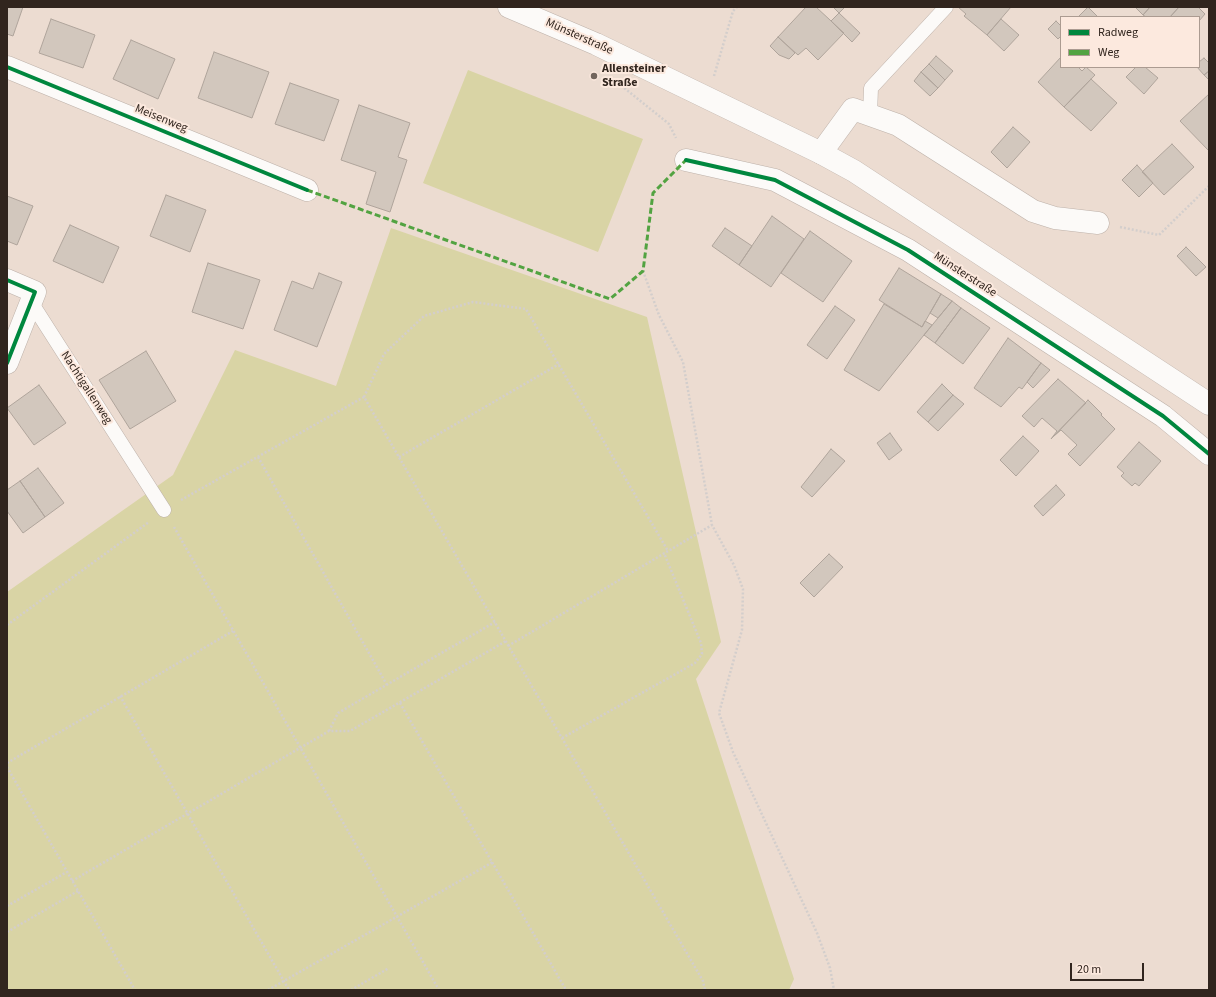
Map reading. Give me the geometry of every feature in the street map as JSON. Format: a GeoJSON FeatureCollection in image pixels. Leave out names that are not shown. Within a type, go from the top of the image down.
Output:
{"type":"FeatureCollection","features":[{"type":"Feature","properties":{"kind":"street","name":"Münsterstraße"},"geometry":{"type":"LineString","coordinates":[[510,7],[621,56],[821,153],[854,171],[1209,404]]}},
{"type":"Feature","properties":{"kind":"street","name":"Meisenweg"},"geometry":{"type":"LineString","coordinates":[[7,67],[307,190]]}},
{"type":"Feature","properties":{"kind":"street"},"geometry":{"type":"LineString","coordinates":[[821,153],[852,109],[898,125],[1033,211],[1054,218],[1098,223]]}},
{"type":"Feature","properties":{"kind":"street","name":"Münsterstraße"},"geometry":{"type":"LineString","coordinates":[[686,160],[775,180],[908,250],[1163,416],[1209,454]]}},
{"type":"Feature","properties":{"kind":"street","name":"Nachtigallenweg"},"geometry":{"type":"LineString","coordinates":[[7,280],[35,292],[31,302]]}},
{"type":"Feature","properties":{"kind":"street"},"geometry":{"type":"LineString","coordinates":[[7,363],[31,302]]}},
{"type":"Feature","properties":{"kind":"lane"},"geometry":{"type":"LineString","coordinates":[[870,115],[871,88],[946,7]]}},
{"type":"Feature","properties":{"kind":"lane","name":"Nachtigallenweg"},"geometry":{"type":"LineString","coordinates":[[31,302],[164,510]]}},
{"type":"Feature","properties":{"kind":"path"},"geometry":{"type":"LineString","coordinates":[[707,99],[733,11],[737,7]]}},
{"type":"Feature","properties":{"kind":"path"},"geometry":{"type":"LineString","coordinates":[[621,56],[617,82],[669,124],[686,160]]}},
{"type":"Feature","properties":{"kind":"path"},"geometry":{"type":"LineString","coordinates":[[1098,223],[1159,235],[1209,186]]}},
{"type":"Feature","properties":{"kind":"path"},"geometry":{"type":"LineString","coordinates":[[643,271],[659,315],[683,362],[712,525],[734,565],[743,589],[742,630],[719,713],[733,752],[817,933],[830,968],[834,990]]}},
{"type":"Feature","properties":{"kind":"path"},"geometry":{"type":"LineString","coordinates":[[7,625],[146,525],[164,510],[364,397],[384,354],[424,316],[473,302],[526,309],[668,551]]}},
{"type":"Feature","properties":{"kind":"path"},"geometry":{"type":"LineString","coordinates":[[399,457],[559,364]]}},
{"type":"Feature","properties":{"kind":"path"},"geometry":{"type":"LineString","coordinates":[[364,397],[703,981],[705,990]]}},
{"type":"Feature","properties":{"kind":"path"},"geometry":{"type":"LineString","coordinates":[[258,456],[387,685]]}},
{"type":"Feature","properties":{"kind":"path"},"geometry":{"type":"LineString","coordinates":[[164,510],[439,990]]}},
{"type":"Feature","properties":{"kind":"path"},"geometry":{"type":"LineString","coordinates":[[508,646],[712,525]]}},
{"type":"Feature","properties":{"kind":"path"},"geometry":{"type":"LineString","coordinates":[[562,738],[695,663],[702,654],[701,643],[664,553]]}},
{"type":"Feature","properties":{"kind":"path"},"geometry":{"type":"LineString","coordinates":[[329,731],[338,713],[495,622]]}},
{"type":"Feature","properties":{"kind":"path"},"geometry":{"type":"LineString","coordinates":[[7,763],[233,631]]}},
{"type":"Feature","properties":{"kind":"path"},"geometry":{"type":"LineString","coordinates":[[72,881],[329,731],[350,731],[506,641]]}},
{"type":"Feature","properties":{"kind":"path"},"geometry":{"type":"LineString","coordinates":[[120,696],[289,990]]}},
{"type":"Feature","properties":{"kind":"path"},"geometry":{"type":"LineString","coordinates":[[400,702],[566,990]]}},
{"type":"Feature","properties":{"kind":"path"},"geometry":{"type":"LineString","coordinates":[[7,767],[135,990]]}},
{"type":"Feature","properties":{"kind":"path"},"geometry":{"type":"LineString","coordinates":[[268,990],[493,862]]}},
{"type":"Feature","properties":{"kind":"path"},"geometry":{"type":"LineString","coordinates":[[7,906],[67,872]]}},
{"type":"Feature","properties":{"kind":"path"},"geometry":{"type":"LineString","coordinates":[[7,932],[78,891]]}},
{"type":"Feature","properties":{"kind":"path"},"geometry":{"type":"LineString","coordinates":[[351,990],[389,968]]}},
{"type":"Feature","properties":{"kind":"shaded area"},"geometry":{"type":"Polygon","coordinates":[[[468,70],[643,139],[598,252],[423,183],[468,70]]]}},
{"type":"Feature","properties":{"kind":"shaded area"},"geometry":{"type":"Polygon","coordinates":[[[391,228],[647,317],[721,642],[696,679],[794,979],[789,990],[7,990],[7,592],[173,475],[235,350],[336,386],[391,228]]]}},
{"type":"Feature","properties":{"kind":"building"},"geometry":{"type":"Polygon","coordinates":[[[7,7],[23,7],[13,36],[7,34],[7,7]]]}},
{"type":"Feature","properties":{"kind":"building"},"geometry":{"type":"Polygon","coordinates":[[[806,7],[816,7],[844,33],[818,60],[806,48],[798,55],[778,37],[806,7]]]}},
{"type":"Feature","properties":{"kind":"building"},"geometry":{"type":"Polygon","coordinates":[[[833,7],[845,7],[839,13],[833,7]]]}},
{"type":"Feature","properties":{"kind":"building"},"geometry":{"type":"Polygon","coordinates":[[[958,7],[1011,7],[987,35],[964,16],[966,14],[958,7]]]}},
{"type":"Feature","properties":{"kind":"building"},"geometry":{"type":"Polygon","coordinates":[[[1088,7],[1097,16],[1079,16],[1088,7]]]}},
{"type":"Feature","properties":{"kind":"building"},"geometry":{"type":"Polygon","coordinates":[[[1135,7],[1150,7],[1143,15],[1135,7]]]}},
{"type":"Feature","properties":{"kind":"building"},"geometry":{"type":"Polygon","coordinates":[[[1150,7],[1179,7],[1171,16],[1143,15],[1150,7]]]}},
{"type":"Feature","properties":{"kind":"building"},"geometry":{"type":"Polygon","coordinates":[[[1179,7],[1198,7],[1205,14],[1200,20],[1200,16],[1171,16],[1179,7]]]}},
{"type":"Feature","properties":{"kind":"building"},"geometry":{"type":"Polygon","coordinates":[[[839,13],[860,33],[852,42],[831,21],[839,13]]]}},
{"type":"Feature","properties":{"kind":"building"},"geometry":{"type":"Polygon","coordinates":[[[51,19],[95,35],[83,68],[39,53],[51,19]]]}},
{"type":"Feature","properties":{"kind":"building"},"geometry":{"type":"Polygon","coordinates":[[[1001,19],[1019,35],[1004,51],[987,35],[1001,19]]]}},
{"type":"Feature","properties":{"kind":"building"},"geometry":{"type":"Polygon","coordinates":[[[1056,21],[1060,25],[1060,37],[1058,39],[1048,29],[1056,21]]]}},
{"type":"Feature","properties":{"kind":"building"},"geometry":{"type":"Polygon","coordinates":[[[778,37],[795,53],[789,59],[779,55],[770,46],[778,37]]]}},
{"type":"Feature","properties":{"kind":"building"},"geometry":{"type":"Polygon","coordinates":[[[131,40],[175,59],[158,99],[113,79],[131,40]]]}},
{"type":"Feature","properties":{"kind":"building"},"geometry":{"type":"Polygon","coordinates":[[[214,52],[269,72],[252,118],[198,98],[214,52]]]}},
{"type":"Feature","properties":{"kind":"building"},"geometry":{"type":"Polygon","coordinates":[[[936,56],[953,71],[945,80],[929,64],[936,56]]]}},
{"type":"Feature","properties":{"kind":"building"},"geometry":{"type":"Polygon","coordinates":[[[1060,58],[1060,68],[1079,68],[1082,71],[1087,68],[1095,75],[1064,107],[1038,82],[1060,58]]]}},
{"type":"Feature","properties":{"kind":"building"},"geometry":{"type":"Polygon","coordinates":[[[1204,58],[1209,63],[1209,71],[1204,75],[1198,68],[1200,68],[1200,61],[1204,58]]]}},
{"type":"Feature","properties":{"kind":"building"},"geometry":{"type":"Polygon","coordinates":[[[929,64],[945,80],[938,88],[921,72],[929,64]]]}},
{"type":"Feature","properties":{"kind":"building"},"geometry":{"type":"Polygon","coordinates":[[[1135,68],[1146,68],[1158,78],[1144,94],[1126,77],[1135,68]]]}},
{"type":"Feature","properties":{"kind":"building"},"geometry":{"type":"Polygon","coordinates":[[[1209,71],[1209,80],[1204,75],[1209,71]]]}},
{"type":"Feature","properties":{"kind":"building"},"geometry":{"type":"Polygon","coordinates":[[[921,72],[938,88],[930,96],[914,81],[921,72]]]}},
{"type":"Feature","properties":{"kind":"building"},"geometry":{"type":"Polygon","coordinates":[[[1091,79],[1117,103],[1091,131],[1064,107],[1091,79]]]}},
{"type":"Feature","properties":{"kind":"building"},"geometry":{"type":"Polygon","coordinates":[[[290,83],[339,100],[324,141],[275,124],[290,83]]]}},
{"type":"Feature","properties":{"kind":"building"},"geometry":{"type":"Polygon","coordinates":[[[1209,94],[1209,151],[1180,121],[1209,94]]]}},
{"type":"Feature","properties":{"kind":"building"},"geometry":{"type":"Polygon","coordinates":[[[359,105],[410,123],[398,157],[407,160],[390,212],[366,204],[376,172],[341,160],[359,105]]]}},
{"type":"Feature","properties":{"kind":"building"},"geometry":{"type":"Polygon","coordinates":[[[1013,127],[1030,142],[1007,168],[991,152],[1013,127]]]}},
{"type":"Feature","properties":{"kind":"building"},"geometry":{"type":"Polygon","coordinates":[[[1172,144],[1194,167],[1164,195],[1142,172],[1172,144]]]}},
{"type":"Feature","properties":{"kind":"building"},"geometry":{"type":"Polygon","coordinates":[[[1137,165],[1153,183],[1139,197],[1122,180],[1137,165]]]}},
{"type":"Feature","properties":{"kind":"building"},"geometry":{"type":"Polygon","coordinates":[[[166,195],[206,210],[190,252],[150,236],[166,195]]]}},
{"type":"Feature","properties":{"kind":"building"},"geometry":{"type":"Polygon","coordinates":[[[7,196],[33,206],[17,245],[7,241],[7,196]]]}},
{"type":"Feature","properties":{"kind":"building"},"geometry":{"type":"Polygon","coordinates":[[[772,216],[804,239],[771,287],[739,265],[772,216]]]}},
{"type":"Feature","properties":{"kind":"building"},"geometry":{"type":"Polygon","coordinates":[[[70,225],[119,247],[103,283],[53,261],[70,225]]]}},
{"type":"Feature","properties":{"kind":"building"},"geometry":{"type":"Polygon","coordinates":[[[725,228],[752,246],[739,265],[712,246],[725,228]]]}},
{"type":"Feature","properties":{"kind":"building"},"geometry":{"type":"Polygon","coordinates":[[[810,231],[852,261],[823,302],[781,273],[810,231]]]}},
{"type":"Feature","properties":{"kind":"building"},"geometry":{"type":"Polygon","coordinates":[[[1186,247],[1206,267],[1196,276],[1177,256],[1186,247]]]}},
{"type":"Feature","properties":{"kind":"building"},"geometry":{"type":"Polygon","coordinates":[[[208,263],[260,280],[243,329],[192,312],[208,263]]]}},
{"type":"Feature","properties":{"kind":"building"},"geometry":{"type":"Polygon","coordinates":[[[899,268],[941,294],[922,327],[879,300],[899,268]]]}},
{"type":"Feature","properties":{"kind":"building"},"geometry":{"type":"Polygon","coordinates":[[[319,273],[342,282],[317,347],[274,330],[292,281],[313,289],[319,273]]]}},
{"type":"Feature","properties":{"kind":"building"},"geometry":{"type":"Polygon","coordinates":[[[941,294],[952,301],[938,318],[930,313],[941,294]]]}},
{"type":"Feature","properties":{"kind":"building"},"geometry":{"type":"Polygon","coordinates":[[[952,301],[961,308],[935,343],[924,335],[952,301]]]}},
{"type":"Feature","properties":{"kind":"building"},"geometry":{"type":"Polygon","coordinates":[[[884,304],[922,327],[925,321],[932,325],[879,391],[844,370],[884,304]]]}},
{"type":"Feature","properties":{"kind":"building"},"geometry":{"type":"Polygon","coordinates":[[[835,306],[855,320],[827,359],[807,345],[835,306]]]}},
{"type":"Feature","properties":{"kind":"building"},"geometry":{"type":"Polygon","coordinates":[[[961,308],[990,328],[963,364],[935,343],[961,308]]]}},
{"type":"Feature","properties":{"kind":"building"},"geometry":{"type":"Polygon","coordinates":[[[1008,338],[1041,363],[1022,389],[1019,387],[1001,407],[974,388],[1008,338]]]}},
{"type":"Feature","properties":{"kind":"building"},"geometry":{"type":"Polygon","coordinates":[[[146,351],[176,401],[130,429],[99,380],[146,351]]]}},
{"type":"Feature","properties":{"kind":"building"},"geometry":{"type":"Polygon","coordinates":[[[1041,363],[1050,370],[1033,388],[1027,382],[1041,363]]]}},
{"type":"Feature","properties":{"kind":"building"},"geometry":{"type":"Polygon","coordinates":[[[1058,379],[1086,403],[1051,439],[1057,431],[1042,418],[1034,427],[1022,416],[1058,379]]]}},
{"type":"Feature","properties":{"kind":"building"},"geometry":{"type":"Polygon","coordinates":[[[942,384],[953,395],[928,422],[917,412],[942,384]]]}},
{"type":"Feature","properties":{"kind":"building"},"geometry":{"type":"Polygon","coordinates":[[[39,385],[66,423],[34,445],[7,408],[39,385]]]}},
{"type":"Feature","properties":{"kind":"building"},"geometry":{"type":"Polygon","coordinates":[[[953,395],[964,404],[938,431],[928,422],[953,395]]]}},
{"type":"Feature","properties":{"kind":"building"},"geometry":{"type":"Polygon","coordinates":[[[1088,400],[1115,429],[1080,466],[1068,454],[1077,445],[1061,430],[1054,436],[1088,400]]]}},
{"type":"Feature","properties":{"kind":"building"},"geometry":{"type":"Polygon","coordinates":[[[890,433],[902,450],[889,460],[877,443],[890,433]]]}},
{"type":"Feature","properties":{"kind":"building"},"geometry":{"type":"Polygon","coordinates":[[[1023,436],[1039,451],[1016,476],[1000,460],[1023,436]]]}},
{"type":"Feature","properties":{"kind":"building"},"geometry":{"type":"Polygon","coordinates":[[[1139,442],[1161,461],[1139,486],[1135,483],[1132,486],[1121,476],[1124,473],[1117,467],[1139,442]]]}},
{"type":"Feature","properties":{"kind":"building"},"geometry":{"type":"Polygon","coordinates":[[[831,449],[845,461],[812,497],[801,487],[831,449]]]}},
{"type":"Feature","properties":{"kind":"building"},"geometry":{"type":"Polygon","coordinates":[[[38,468],[64,503],[45,517],[20,481],[38,468]]]}},
{"type":"Feature","properties":{"kind":"building"},"geometry":{"type":"Polygon","coordinates":[[[20,481],[45,517],[23,533],[7,511],[7,490],[20,481]]]}},
{"type":"Feature","properties":{"kind":"building"},"geometry":{"type":"Polygon","coordinates":[[[1056,485],[1065,495],[1043,516],[1034,506],[1056,485]]]}},
{"type":"Feature","properties":{"kind":"building"},"geometry":{"type":"Polygon","coordinates":[[[829,554],[843,567],[814,597],[800,583],[829,554]]]}},
{"type":"Feature","properties":{"kind":"marked path"},"geometry":{"type":"LineString","coordinates":[[307,190],[610,299],[643,271],[653,193],[686,160]]}},
{"type":"Feature","properties":{"kind":"cycle path"},"geometry":{"type":"LineString","coordinates":[[7,67],[307,190]]}},
{"type":"Feature","properties":{"kind":"cycle path"},"geometry":{"type":"LineString","coordinates":[[686,160],[775,180],[908,250],[1163,416],[1209,454]]}},
{"type":"Feature","properties":{"kind":"cycle path"},"geometry":{"type":"LineString","coordinates":[[7,280],[35,292],[7,363]]}},
{"type":"Feature","properties":{"kind":"place","name":"Allensteiner Straße"},"geometry":{"type":"Point","coordinates":[594,76]}}]}
